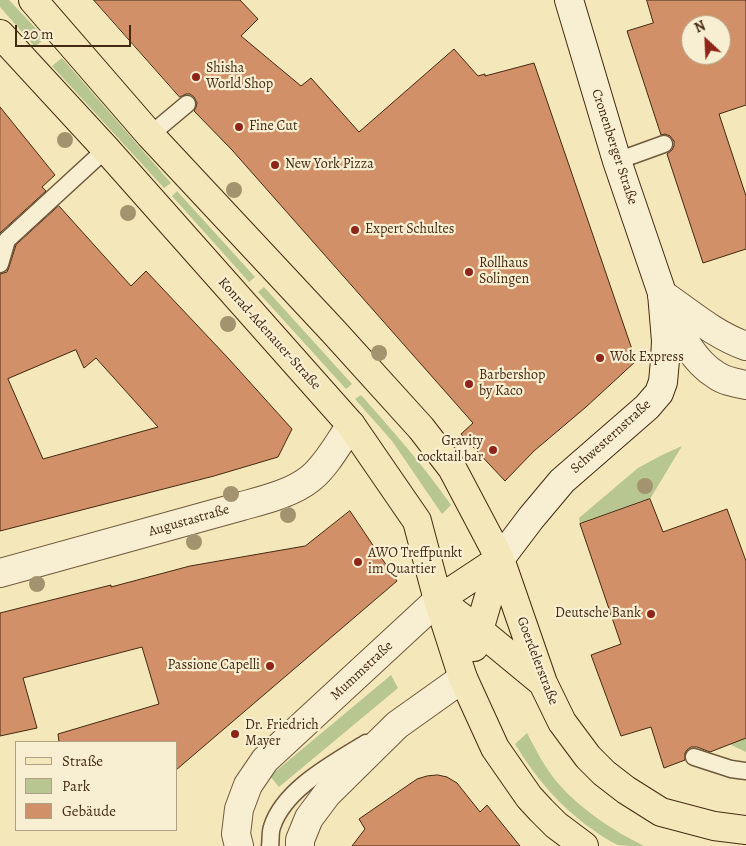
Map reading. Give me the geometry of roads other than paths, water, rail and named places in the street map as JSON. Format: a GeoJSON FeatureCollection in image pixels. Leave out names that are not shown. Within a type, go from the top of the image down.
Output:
{"type":"FeatureCollection","features":[{"type":"Feature","properties":{"kind":"main road"},"geometry":{"type":"LineString","coordinates":[[33,0],[150,134],[421,428],[452,468],[500,559],[480,630],[463,678],[495,748],[529,797],[556,825],[584,846]]}},
{"type":"Feature","properties":{"kind":"main road","name":"Konrad-Adenauer-Straße"},"geometry":{"type":"LineString","coordinates":[[0,34],[106,149],[351,425],[417,521],[438,600],[463,678]]}},
{"type":"Feature","properties":{"kind":"main road"},"geometry":{"type":"LineString","coordinates":[[500,559],[438,600],[480,630],[543,683]]}},
{"type":"Feature","properties":{"kind":"main road","name":"Goerdelerstraße"},"geometry":{"type":"LineString","coordinates":[[500,559],[543,683],[562,722],[588,757],[604,773],[626,790],[661,812],[714,826],[746,830]]}},
{"type":"Feature","properties":{"kind":"street","name":"Cronenberger Straße"},"geometry":{"type":"LineString","coordinates":[[569,0],[616,161],[662,293]]}},
{"type":"Feature","properties":{"kind":"street","name":"Schwesternstraße"},"geometry":{"type":"LineString","coordinates":[[500,559],[562,481],[647,407],[658,393],[663,382],[666,360],[662,293]]}},
{"type":"Feature","properties":{"kind":"street"},"geometry":{"type":"LineString","coordinates":[[662,293],[710,329],[746,346]]}},
{"type":"Feature","properties":{"kind":"street"},"geometry":{"type":"LineString","coordinates":[[662,293],[685,342],[699,361],[717,376],[746,385]]}},
{"type":"Feature","properties":{"kind":"street","name":"Augustastraße"},"geometry":{"type":"LineString","coordinates":[[0,573],[272,497],[297,487],[311,478],[323,466],[351,425]]}},
{"type":"Feature","properties":{"kind":"street","name":"Mummstraße"},"geometry":{"type":"LineString","coordinates":[[238,846],[236,834],[239,809],[248,785],[265,760],[438,600]]}},
{"type":"Feature","properties":{"kind":"street"},"geometry":{"type":"LineString","coordinates":[[300,846],[300,840],[308,818],[322,800],[397,725],[463,678]]}},
{"type":"Feature","properties":{"kind":"lane"},"geometry":{"type":"LineString","coordinates":[[150,134],[187,104]]}},
{"type":"Feature","properties":{"kind":"lane"},"geometry":{"type":"LineString","coordinates":[[616,161],[664,144]]}},
{"type":"Feature","properties":{"kind":"lane"},"geometry":{"type":"LineString","coordinates":[[0,264],[3,242],[106,149]]}},
{"type":"Feature","properties":{"kind":"lane"},"geometry":{"type":"LineString","coordinates":[[270,846],[272,827],[283,806],[301,787],[328,767],[397,725]]}},
{"type":"Feature","properties":{"kind":"lane"},"geometry":{"type":"LineString","coordinates":[[694,757],[730,769],[746,771]]}},
{"type":"Feature","properties":{"kind":"place","name":"Shisha World Shop"},"geometry":{"type":"Point","coordinates":[196,77]}},
{"type":"Feature","properties":{"kind":"place","name":"Fine Cut"},"geometry":{"type":"Point","coordinates":[239,127]}},
{"type":"Feature","properties":{"kind":"place","name":"New York Pizza"},"geometry":{"type":"Point","coordinates":[275,165]}},
{"type":"Feature","properties":{"kind":"place","name":"Expert Schultes"},"geometry":{"type":"Point","coordinates":[355,230]}},
{"type":"Feature","properties":{"kind":"place","name":"Rollhaus Solingen"},"geometry":{"type":"Point","coordinates":[469,272]}},
{"type":"Feature","properties":{"kind":"place","name":"Wok Express"},"geometry":{"type":"Point","coordinates":[600,358]}},
{"type":"Feature","properties":{"kind":"place","name":"Barbershop by Kaco"},"geometry":{"type":"Point","coordinates":[469,384]}},
{"type":"Feature","properties":{"kind":"place","name":"Gravity cocktail bar"},"geometry":{"type":"Point","coordinates":[493,450]}},
{"type":"Feature","properties":{"kind":"place","name":"AWO Treffpunkt im Quartier"},"geometry":{"type":"Point","coordinates":[358,562]}},
{"type":"Feature","properties":{"kind":"place","name":"Deutsche Bank"},"geometry":{"type":"Point","coordinates":[651,614]}},
{"type":"Feature","properties":{"kind":"place","name":"Passione Capelli"},"geometry":{"type":"Point","coordinates":[270,666]}},
{"type":"Feature","properties":{"kind":"place","name":"Dr. Friedrich Mayer"},"geometry":{"type":"Point","coordinates":[235,734]}}]}
